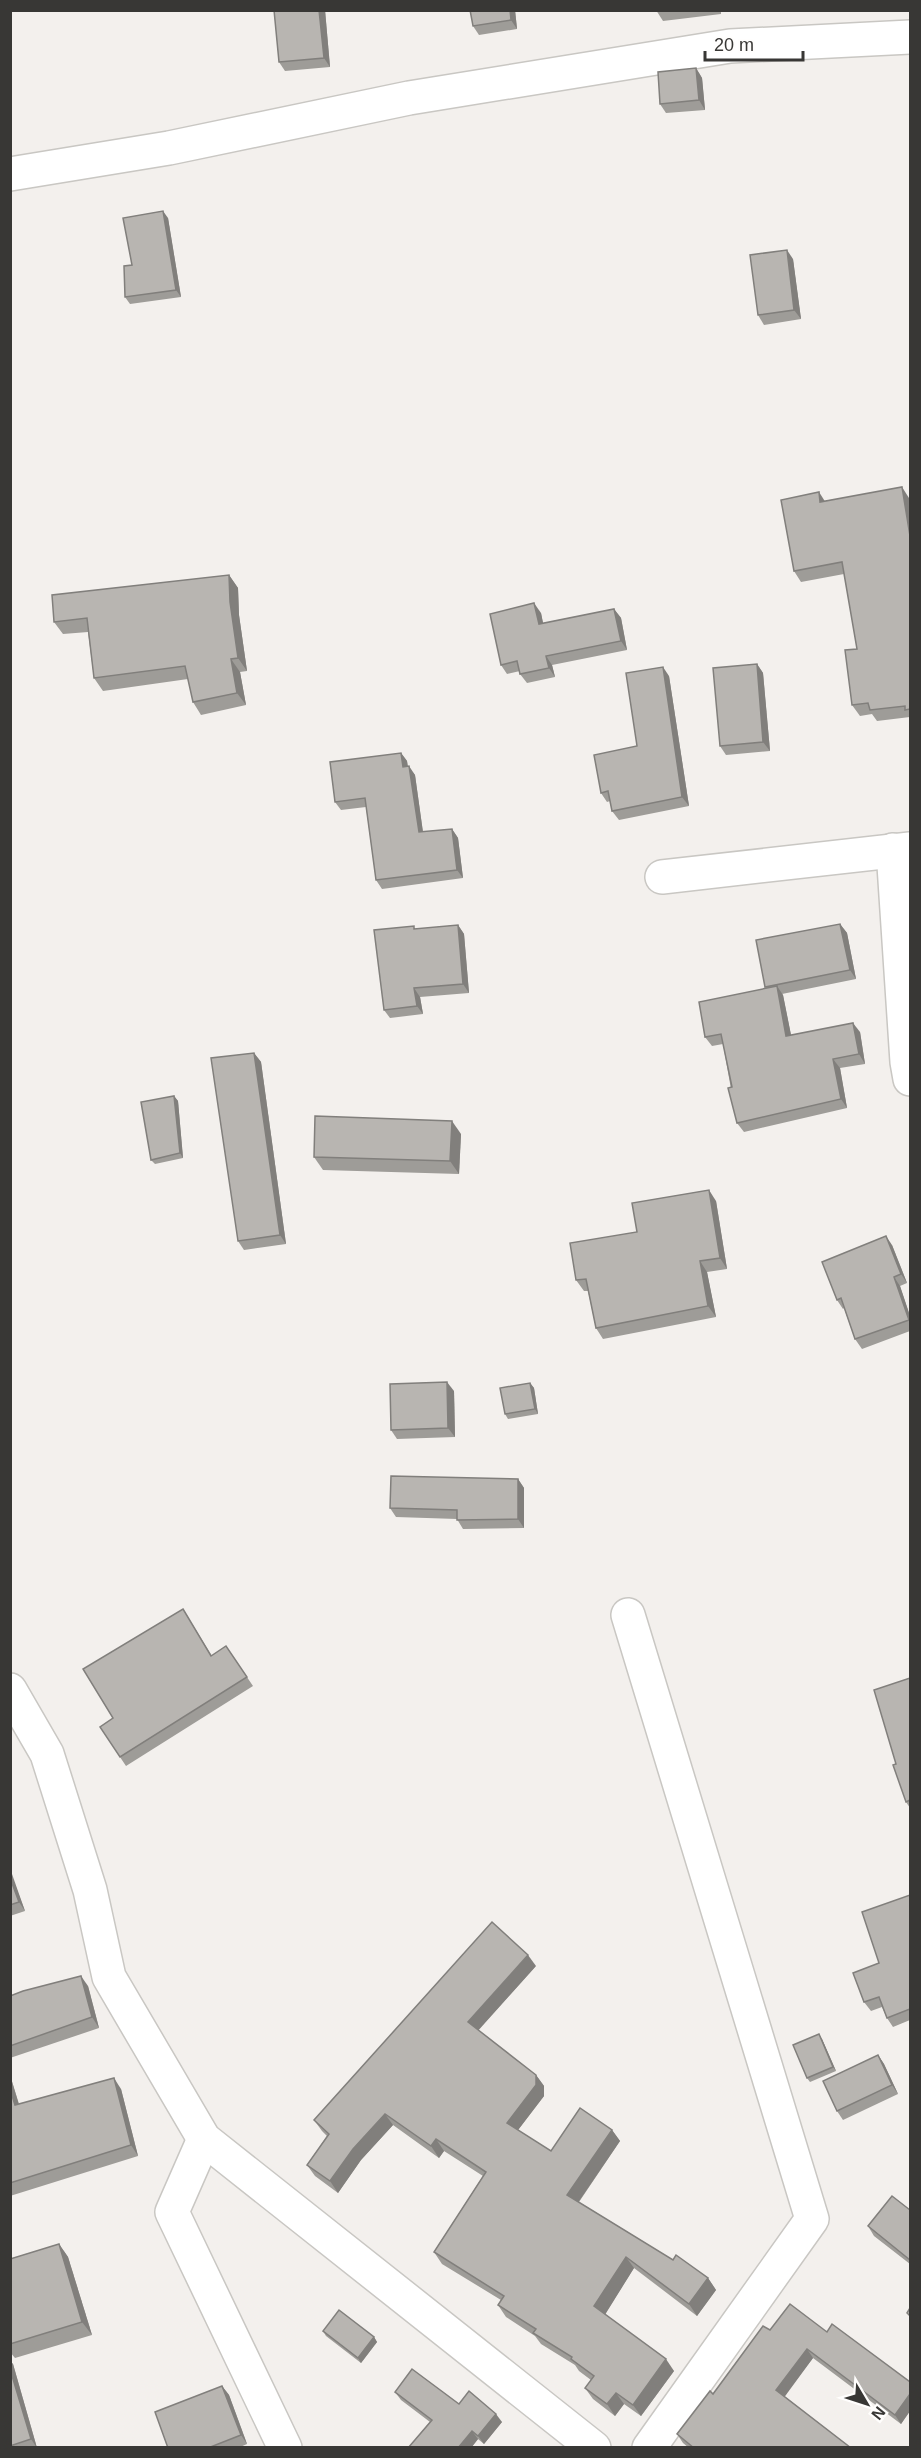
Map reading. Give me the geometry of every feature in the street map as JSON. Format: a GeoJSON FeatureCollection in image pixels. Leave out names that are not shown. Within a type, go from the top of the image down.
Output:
{"type":"FeatureCollection","features":[{"type":"Feature","properties":{"kind":"street"},"geometry":{"type":"LineString","coordinates":[[10,174],[169,148],[409,98],[730,46],[910,37]]}},
{"type":"Feature","properties":{"kind":"street"},"geometry":{"type":"LineString","coordinates":[[662,877],[902,849],[907,1062],[910,1079]]}},
{"type":"Feature","properties":{"kind":"street"},"geometry":{"type":"LineString","coordinates":[[628,1615],[812,2219],[649,2448]]}},
{"type":"Feature","properties":{"kind":"street"},"geometry":{"type":"LineString","coordinates":[[10,1690],[46,1754],[90,1890],[109,1977],[204,2139],[594,2448]]}},
{"type":"Feature","properties":{"kind":"street"},"geometry":{"type":"LineString","coordinates":[[204,2139],[171,2212],[285,2448]]}},
{"type":"Feature","properties":{"kind":"building"},"geometry":{"type":"Polygon","coordinates":[[[274,10],[319,10],[324,58],[279,62],[274,10]]]}},
{"type":"Feature","properties":{"kind":"building"},"geometry":{"type":"Polygon","coordinates":[[[470,10],[510,10],[511,20],[473,26],[470,10]]]}},
{"type":"Feature","properties":{"kind":"building"},"geometry":{"type":"Polygon","coordinates":[[[696,68],[699,100],[660,104],[658,72],[696,68]]]}},
{"type":"Feature","properties":{"kind":"building"},"geometry":{"type":"Polygon","coordinates":[[[163,211],[176,290],[125,297],[124,266],[132,265],[123,218],[163,211]]]}},
{"type":"Feature","properties":{"kind":"building"},"geometry":{"type":"Polygon","coordinates":[[[787,250],[794,310],[758,315],[750,255],[787,250]]]}},
{"type":"Feature","properties":{"kind":"building"},"geometry":{"type":"Polygon","coordinates":[[[902,487],[910,536],[910,709],[905,710],[905,706],[870,710],[868,703],[852,705],[845,650],[857,649],[842,562],[794,571],[781,500],[819,492],[820,502],[902,487]]]}},
{"type":"Feature","properties":{"kind":"building"},"geometry":{"type":"Polygon","coordinates":[[[229,575],[230,602],[238,658],[231,659],[237,693],[193,702],[185,666],[94,678],[87,618],[54,622],[52,595],[229,575]]]}},
{"type":"Feature","properties":{"kind":"building"},"geometry":{"type":"Polygon","coordinates":[[[534,603],[539,624],[614,609],[621,641],[546,656],[549,668],[520,674],[517,661],[501,665],[490,614],[534,603]]]}},
{"type":"Feature","properties":{"kind":"building"},"geometry":{"type":"Polygon","coordinates":[[[757,664],[763,742],[720,746],[713,668],[757,664]]]}},
{"type":"Feature","properties":{"kind":"building"},"geometry":{"type":"Polygon","coordinates":[[[663,667],[682,797],[612,811],[608,791],[601,793],[594,755],[637,746],[626,673],[663,667]]]}},
{"type":"Feature","properties":{"kind":"building"},"geometry":{"type":"Polygon","coordinates":[[[401,753],[403,767],[409,766],[419,832],[452,829],[457,870],[376,880],[365,798],[335,802],[330,762],[401,753]]]}},
{"type":"Feature","properties":{"kind":"building"},"geometry":{"type":"Polygon","coordinates":[[[840,924],[850,970],[765,987],[756,940],[840,924]]]}},
{"type":"Feature","properties":{"kind":"building"},"geometry":{"type":"Polygon","coordinates":[[[458,925],[463,984],[414,988],[417,1006],[384,1010],[374,930],[458,925]]]}},
{"type":"Feature","properties":{"kind":"building"},"geometry":{"type":"Polygon","coordinates":[[[777,986],[786,1036],[853,1023],[859,1054],[833,1059],[841,1099],[737,1123],[728,1088],[732,1087],[721,1034],[705,1037],[699,1002],[777,986]]]}},
{"type":"Feature","properties":{"kind":"building"},"geometry":{"type":"Polygon","coordinates":[[[254,1053],[280,1235],[238,1241],[211,1058],[254,1053]]]}},
{"type":"Feature","properties":{"kind":"building"},"geometry":{"type":"Polygon","coordinates":[[[174,1096],[180,1153],[151,1160],[141,1102],[174,1096]]]}},
{"type":"Feature","properties":{"kind":"building"},"geometry":{"type":"Polygon","coordinates":[[[315,1116],[452,1121],[450,1161],[314,1157],[315,1116]]]}},
{"type":"Feature","properties":{"kind":"building"},"geometry":{"type":"Polygon","coordinates":[[[709,1190],[720,1258],[700,1261],[708,1306],[596,1328],[586,1279],[576,1280],[570,1243],[637,1232],[632,1203],[709,1190]]]}},
{"type":"Feature","properties":{"kind":"building"},"geometry":{"type":"Polygon","coordinates":[[[886,1236],[901,1274],[894,1277],[909,1320],[855,1339],[841,1298],[837,1300],[822,1262],[886,1236]]]}},
{"type":"Feature","properties":{"kind":"building"},"geometry":{"type":"Polygon","coordinates":[[[447,1382],[448,1428],[391,1430],[390,1384],[447,1382]]]}},
{"type":"Feature","properties":{"kind":"building"},"geometry":{"type":"Polygon","coordinates":[[[530,1383],[535,1409],[505,1414],[500,1388],[530,1383]]]}},
{"type":"Feature","properties":{"kind":"building"},"geometry":{"type":"Polygon","coordinates":[[[391,1476],[518,1479],[518,1519],[457,1520],[457,1510],[390,1508],[391,1476]]]}},
{"type":"Feature","properties":{"kind":"building"},"geometry":{"type":"Polygon","coordinates":[[[183,1609],[211,1656],[226,1646],[247,1677],[120,1757],[100,1727],[113,1718],[83,1669],[183,1609]]]}},
{"type":"Feature","properties":{"kind":"building"},"geometry":{"type":"Polygon","coordinates":[[[910,1678],[910,1800],[906,1802],[893,1765],[896,1764],[874,1690],[910,1678]]]}},
{"type":"Feature","properties":{"kind":"building"},"geometry":{"type":"Polygon","coordinates":[[[10,1878],[19,1902],[10,1905],[10,1878]]]}},
{"type":"Feature","properties":{"kind":"building"},"geometry":{"type":"Polygon","coordinates":[[[910,1895],[910,2009],[887,2018],[879,1997],[864,2002],[853,1973],[879,1963],[862,1912],[910,1895]]]}},
{"type":"Feature","properties":{"kind":"building"},"geometry":{"type":"Polygon","coordinates":[[[492,1922],[528,1955],[468,2022],[536,2075],[536,2085],[507,2123],[551,2151],[580,2108],[612,2130],[567,2195],[673,2260],[676,2255],[708,2278],[689,2304],[626,2257],[594,2306],[666,2359],[633,2405],[616,2393],[607,2404],[585,2388],[594,2376],[571,2359],[572,2357],[533,2333],[536,2329],[498,2305],[504,2296],[434,2252],[486,2172],[436,2139],[431,2146],[385,2114],[353,2149],[330,2181],[307,2165],[329,2134],[314,2120],[492,1922]]]}},
{"type":"Feature","properties":{"kind":"building"},"geometry":{"type":"Polygon","coordinates":[[[81,1976],[92,2017],[10,2046],[10,1996],[81,1976]]]}},
{"type":"Feature","properties":{"kind":"building"},"geometry":{"type":"Polygon","coordinates":[[[819,2034],[833,2067],[807,2078],[793,2045],[819,2034]]]}},
{"type":"Feature","properties":{"kind":"building"},"geometry":{"type":"Polygon","coordinates":[[[878,2055],[892,2085],[837,2111],[823,2081],[878,2055]]]}},
{"type":"Feature","properties":{"kind":"building"},"geometry":{"type":"Polygon","coordinates":[[[114,2078],[131,2145],[10,2183],[10,2089],[15,2105],[114,2078]]]}},
{"type":"Feature","properties":{"kind":"building"},"geometry":{"type":"Polygon","coordinates":[[[892,2196],[910,2210],[910,2260],[868,2226],[892,2196]]]}},
{"type":"Feature","properties":{"kind":"building"},"geometry":{"type":"Polygon","coordinates":[[[59,2244],[82,2322],[10,2344],[10,2259],[59,2244]]]}},
{"type":"Feature","properties":{"kind":"building"},"geometry":{"type":"Polygon","coordinates":[[[790,2304],[827,2332],[832,2324],[910,2382],[910,2394],[895,2415],[807,2349],[776,2390],[851,2448],[694,2448],[677,2434],[710,2391],[713,2394],[763,2326],[770,2330],[790,2304]]]}},
{"type":"Feature","properties":{"kind":"building"},"geometry":{"type":"Polygon","coordinates":[[[339,2310],[374,2337],[358,2358],[323,2331],[339,2310]]]}},
{"type":"Feature","properties":{"kind":"building"},"geometry":{"type":"Polygon","coordinates":[[[10,2369],[31,2439],[10,2446],[10,2369]]]}},
{"type":"Feature","properties":{"kind":"building"},"geometry":{"type":"Polygon","coordinates":[[[412,2369],[459,2404],[469,2391],[496,2414],[478,2436],[472,2431],[458,2448],[408,2448],[432,2420],[395,2392],[412,2369]]]}},
{"type":"Feature","properties":{"kind":"building"},"geometry":{"type":"Polygon","coordinates":[[[222,2386],[241,2435],[208,2448],[168,2448],[155,2412],[222,2386]]]}}]}
